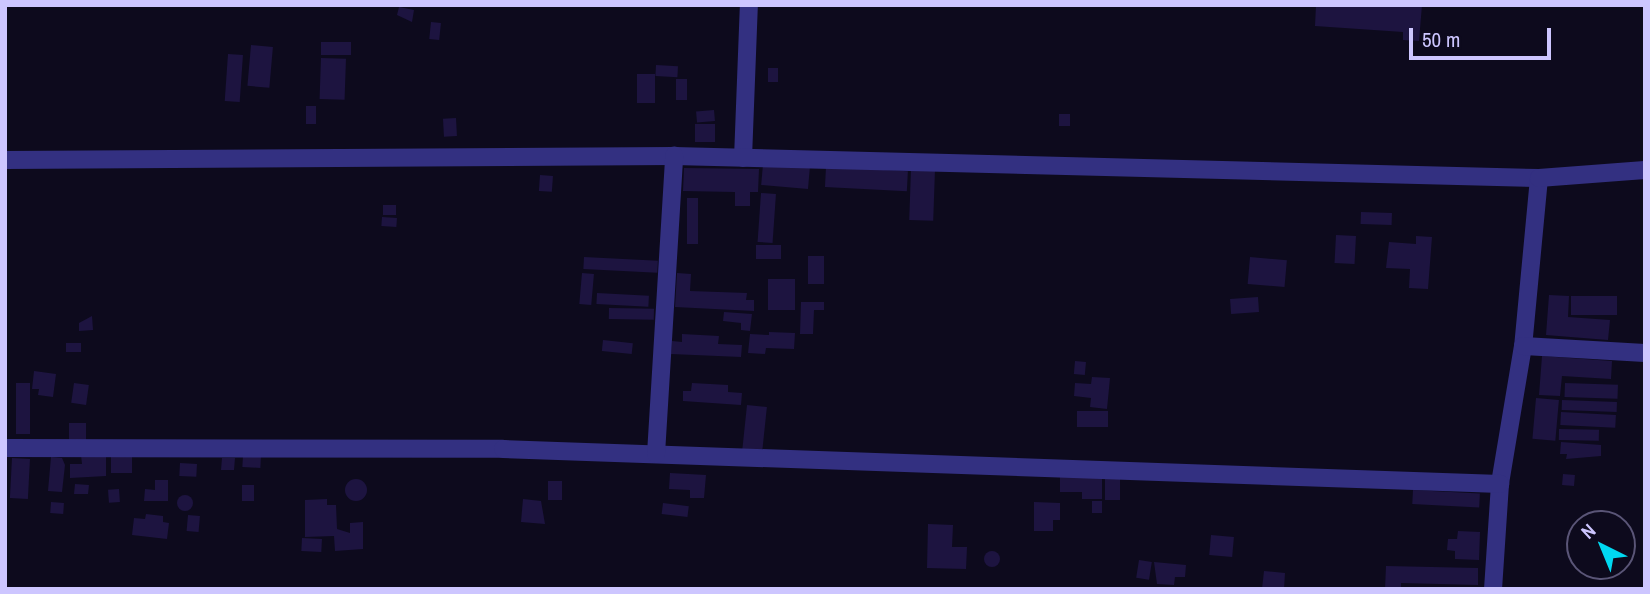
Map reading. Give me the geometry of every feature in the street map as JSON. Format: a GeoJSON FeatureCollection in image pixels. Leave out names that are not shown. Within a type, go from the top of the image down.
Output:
{"type":"FeatureCollection","features":[{"type":"Feature","properties":{"kind":"street"},"geometry":{"type":"LineString","coordinates":[[743,158],[749,5]]}},
{"type":"Feature","properties":{"kind":"street"},"geometry":{"type":"LineString","coordinates":[[656,453],[674,156]]}},
{"type":"Feature","properties":{"kind":"street"},"geometry":{"type":"LineString","coordinates":[[5,160],[674,156],[1539,177],[1645,170]]}},
{"type":"Feature","properties":{"kind":"street"},"geometry":{"type":"LineString","coordinates":[[1493,589],[1500,484],[1523,345],[1539,177]]}},
{"type":"Feature","properties":{"kind":"street"},"geometry":{"type":"LineString","coordinates":[[1523,345],[1645,353]]}},
{"type":"Feature","properties":{"kind":"street"},"geometry":{"type":"LineString","coordinates":[[5,448],[656,453],[1500,484]]}},
{"type":"Feature","properties":{"kind":"building"},"geometry":{"type":"Polygon","coordinates":[[[1316,5],[1422,5],[1419,41],[1403,40],[1403,32],[1315,26],[1316,5]]]}},
{"type":"Feature","properties":{"kind":"building"},"geometry":{"type":"Polygon","coordinates":[[[399,7],[414,10],[412,22],[397,15],[399,7]]]}},
{"type":"Feature","properties":{"kind":"building"},"geometry":{"type":"Polygon","coordinates":[[[431,22],[441,23],[439,40],[429,39],[431,22]]]}},
{"type":"Feature","properties":{"kind":"building"},"geometry":{"type":"Polygon","coordinates":[[[321,42],[351,42],[351,55],[321,55],[321,42]]]}},
{"type":"Feature","properties":{"kind":"building"},"geometry":{"type":"Polygon","coordinates":[[[251,45],[273,47],[269,88],[247,86],[251,45]]]}},
{"type":"Feature","properties":{"kind":"building"},"geometry":{"type":"Polygon","coordinates":[[[228,54],[243,55],[240,102],[225,101],[228,54]]]}},
{"type":"Feature","properties":{"kind":"building"},"geometry":{"type":"Polygon","coordinates":[[[321,58],[346,59],[345,100],[320,99],[321,58]]]}},
{"type":"Feature","properties":{"kind":"building"},"geometry":{"type":"Polygon","coordinates":[[[656,65],[678,66],[677,77],[655,76],[656,65]]]}},
{"type":"Feature","properties":{"kind":"building"},"geometry":{"type":"Polygon","coordinates":[[[768,68],[778,68],[778,82],[768,82],[768,68]]]}},
{"type":"Feature","properties":{"kind":"building"},"geometry":{"type":"Polygon","coordinates":[[[637,74],[655,74],[655,103],[637,103],[637,74]]]}},
{"type":"Feature","properties":{"kind":"building"},"geometry":{"type":"Polygon","coordinates":[[[676,79],[687,79],[687,100],[676,100],[676,79]]]}},
{"type":"Feature","properties":{"kind":"building"},"geometry":{"type":"Polygon","coordinates":[[[306,106],[316,106],[316,124],[306,124],[306,106]]]}},
{"type":"Feature","properties":{"kind":"building"},"geometry":{"type":"Polygon","coordinates":[[[714,110],[715,121],[697,123],[696,112],[714,110]]]}},
{"type":"Feature","properties":{"kind":"building"},"geometry":{"type":"Polygon","coordinates":[[[1059,114],[1070,114],[1070,126],[1059,126],[1059,114]]]}},
{"type":"Feature","properties":{"kind":"building"},"geometry":{"type":"Polygon","coordinates":[[[456,118],[457,136],[444,137],[443,119],[456,118]]]}},
{"type":"Feature","properties":{"kind":"building"},"geometry":{"type":"Polygon","coordinates":[[[695,124],[715,124],[715,142],[695,142],[695,124]]]}},
{"type":"Feature","properties":{"kind":"building"},"geometry":{"type":"Polygon","coordinates":[[[763,164],[810,168],[808,189],[761,185],[763,164]]]}},
{"type":"Feature","properties":{"kind":"building"},"geometry":{"type":"Polygon","coordinates":[[[826,167],[908,171],[907,191],[825,187],[826,167]]]}},
{"type":"Feature","properties":{"kind":"building"},"geometry":{"type":"Polygon","coordinates":[[[684,168],[759,169],[758,192],[750,192],[750,206],[735,206],[735,192],[683,191],[684,168]]]}},
{"type":"Feature","properties":{"kind":"building"},"geometry":{"type":"Polygon","coordinates":[[[911,169],[935,170],[933,221],[909,220],[911,169]]]}},
{"type":"Feature","properties":{"kind":"building"},"geometry":{"type":"Polygon","coordinates":[[[540,175],[553,176],[552,192],[539,191],[540,175]]]}},
{"type":"Feature","properties":{"kind":"building"},"geometry":{"type":"Polygon","coordinates":[[[761,193],[776,194],[773,243],[758,242],[761,193]]]}},
{"type":"Feature","properties":{"kind":"building"},"geometry":{"type":"Polygon","coordinates":[[[687,198],[698,198],[698,244],[687,244],[687,198]]]}},
{"type":"Feature","properties":{"kind":"building"},"geometry":{"type":"Polygon","coordinates":[[[383,205],[396,205],[396,215],[383,215],[383,205]]]}},
{"type":"Feature","properties":{"kind":"building"},"geometry":{"type":"Polygon","coordinates":[[[1361,212],[1392,213],[1392,225],[1361,224],[1361,212]]]}},
{"type":"Feature","properties":{"kind":"building"},"geometry":{"type":"Polygon","coordinates":[[[382,217],[397,218],[396,227],[381,226],[382,217]]]}},
{"type":"Feature","properties":{"kind":"building"},"geometry":{"type":"Polygon","coordinates":[[[1336,235],[1356,236],[1355,264],[1335,263],[1336,235]]]}},
{"type":"Feature","properties":{"kind":"building"},"geometry":{"type":"Polygon","coordinates":[[[1416,236],[1432,237],[1428,289],[1409,288],[1410,269],[1386,268],[1389,242],[1416,244],[1416,236]]]}},
{"type":"Feature","properties":{"kind":"building"},"geometry":{"type":"Polygon","coordinates":[[[756,245],[781,245],[781,259],[756,259],[756,245]]]}},
{"type":"Feature","properties":{"kind":"building"},"geometry":{"type":"Polygon","coordinates":[[[808,256],[824,256],[824,284],[808,284],[808,256]]]}},
{"type":"Feature","properties":{"kind":"building"},"geometry":{"type":"Polygon","coordinates":[[[584,257],[658,261],[657,273],[583,269],[584,257]]]}},
{"type":"Feature","properties":{"kind":"building"},"geometry":{"type":"Polygon","coordinates":[[[1250,257],[1287,260],[1285,287],[1248,284],[1250,257]]]}},
{"type":"Feature","properties":{"kind":"building"},"geometry":{"type":"Polygon","coordinates":[[[582,273],[594,274],[591,305],[579,304],[582,273]]]}},
{"type":"Feature","properties":{"kind":"building"},"geometry":{"type":"Polygon","coordinates":[[[677,273],[691,274],[690,291],[747,293],[746,300],[754,300],[754,311],[675,307],[677,273]]]}},
{"type":"Feature","properties":{"kind":"building"},"geometry":{"type":"Polygon","coordinates":[[[768,279],[795,279],[795,310],[768,310],[768,279]]]}},
{"type":"Feature","properties":{"kind":"building"},"geometry":{"type":"Polygon","coordinates":[[[597,293],[649,296],[648,307],[596,304],[597,293]]]}},
{"type":"Feature","properties":{"kind":"building"},"geometry":{"type":"Polygon","coordinates":[[[1549,295],[1569,296],[1568,317],[1610,320],[1608,340],[1546,335],[1549,295]]]}},
{"type":"Feature","properties":{"kind":"building"},"geometry":{"type":"Polygon","coordinates":[[[1571,296],[1617,296],[1617,315],[1571,315],[1571,296]]]}},
{"type":"Feature","properties":{"kind":"building"},"geometry":{"type":"Polygon","coordinates":[[[1258,297],[1259,312],[1231,314],[1230,299],[1258,297]]]}},
{"type":"Feature","properties":{"kind":"building"},"geometry":{"type":"Polygon","coordinates":[[[801,302],[824,302],[824,310],[814,310],[813,334],[800,334],[801,302]]]}},
{"type":"Feature","properties":{"kind":"building"},"geometry":{"type":"Polygon","coordinates":[[[609,308],[654,309],[654,320],[609,319],[609,308]]]}},
{"type":"Feature","properties":{"kind":"building"},"geometry":{"type":"Polygon","coordinates":[[[724,312],[752,314],[750,331],[741,330],[741,323],[723,321],[724,312]]]}},
{"type":"Feature","properties":{"kind":"building"},"geometry":{"type":"Polygon","coordinates":[[[92,316],[93,330],[79,331],[79,323],[92,316]]]}},
{"type":"Feature","properties":{"kind":"building"},"geometry":{"type":"Polygon","coordinates":[[[769,332],[795,333],[794,349],[766,348],[765,354],[748,353],[750,334],[769,335],[769,332]]]}},
{"type":"Feature","properties":{"kind":"building"},"geometry":{"type":"Polygon","coordinates":[[[682,334],[719,336],[718,344],[742,345],[741,357],[671,354],[672,341],[682,342],[682,334]]]}},
{"type":"Feature","properties":{"kind":"building"},"geometry":{"type":"Polygon","coordinates":[[[603,340],[633,343],[632,354],[602,351],[603,340]]]}},
{"type":"Feature","properties":{"kind":"building"},"geometry":{"type":"Polygon","coordinates":[[[66,343],[81,343],[81,352],[66,352],[66,343]]]}},
{"type":"Feature","properties":{"kind":"building"},"geometry":{"type":"Polygon","coordinates":[[[1542,356],[1612,361],[1611,379],[1562,376],[1560,396],[1539,395],[1542,356]]]}},
{"type":"Feature","properties":{"kind":"building"},"geometry":{"type":"Polygon","coordinates":[[[1075,361],[1086,362],[1085,375],[1074,374],[1075,361]]]}},
{"type":"Feature","properties":{"kind":"building"},"geometry":{"type":"Polygon","coordinates":[[[34,371],[56,374],[53,397],[38,395],[39,389],[32,389],[34,371]]]}},
{"type":"Feature","properties":{"kind":"building"},"geometry":{"type":"Polygon","coordinates":[[[1092,377],[1110,378],[1107,409],[1090,407],[1091,398],[1074,396],[1075,383],[1091,384],[1092,377]]]}},
{"type":"Feature","properties":{"kind":"building"},"geometry":{"type":"Polygon","coordinates":[[[16,383],[30,383],[30,434],[16,434],[16,383]]]}},
{"type":"Feature","properties":{"kind":"building"},"geometry":{"type":"Polygon","coordinates":[[[74,383],[89,385],[86,405],[71,403],[74,383]]]}},
{"type":"Feature","properties":{"kind":"building"},"geometry":{"type":"Polygon","coordinates":[[[692,383],[728,385],[728,392],[742,393],[741,405],[683,401],[683,391],[691,391],[692,383]]]}},
{"type":"Feature","properties":{"kind":"building"},"geometry":{"type":"Polygon","coordinates":[[[1565,383],[1618,385],[1617,399],[1565,397],[1565,383]]]}},
{"type":"Feature","properties":{"kind":"building"},"geometry":{"type":"Polygon","coordinates":[[[1536,398],[1559,400],[1555,441],[1532,439],[1536,398]]]}},
{"type":"Feature","properties":{"kind":"building"},"geometry":{"type":"Polygon","coordinates":[[[1562,400],[1617,402],[1617,412],[1562,410],[1562,400]]]}},
{"type":"Feature","properties":{"kind":"building"},"geometry":{"type":"Polygon","coordinates":[[[747,405],[767,407],[762,452],[742,450],[747,405]]]}},
{"type":"Feature","properties":{"kind":"building"},"geometry":{"type":"Polygon","coordinates":[[[1077,411],[1108,411],[1108,427],[1077,427],[1077,411]]]}},
{"type":"Feature","properties":{"kind":"building"},"geometry":{"type":"Polygon","coordinates":[[[1561,412],[1616,415],[1615,428],[1560,425],[1561,412]]]}},
{"type":"Feature","properties":{"kind":"building"},"geometry":{"type":"Polygon","coordinates":[[[69,423],[86,423],[86,440],[69,440],[69,423]]]}},
{"type":"Feature","properties":{"kind":"building"},"geometry":{"type":"Polygon","coordinates":[[[1559,429],[1599,430],[1599,441],[1559,440],[1559,429]]]}},
{"type":"Feature","properties":{"kind":"building"},"geometry":{"type":"Polygon","coordinates":[[[1561,442],[1601,445],[1601,456],[1566,459],[1567,454],[1560,454],[1561,442]]]}},
{"type":"Feature","properties":{"kind":"building"},"geometry":{"type":"Polygon","coordinates":[[[111,453],[132,453],[132,473],[111,473],[111,453]]]}},
{"type":"Feature","properties":{"kind":"building"},"geometry":{"type":"Polygon","coordinates":[[[106,454],[106,476],[70,478],[70,464],[82,464],[81,455],[106,454]]]}},
{"type":"Feature","properties":{"kind":"building"},"geometry":{"type":"Polygon","coordinates":[[[243,455],[261,456],[260,468],[242,467],[243,455]]]}},
{"type":"Feature","properties":{"kind":"building"},"geometry":{"type":"Polygon","coordinates":[[[51,457],[62,458],[65,465],[62,492],[48,491],[51,457]]]}},
{"type":"Feature","properties":{"kind":"building"},"geometry":{"type":"Polygon","coordinates":[[[12,458],[30,459],[28,499],[10,498],[12,458]]]}},
{"type":"Feature","properties":{"kind":"building"},"geometry":{"type":"Polygon","coordinates":[[[222,458],[235,458],[234,470],[221,470],[222,458]]]}},
{"type":"Feature","properties":{"kind":"building"},"geometry":{"type":"Polygon","coordinates":[[[180,463],[197,464],[196,477],[179,476],[180,463]]]}},
{"type":"Feature","properties":{"kind":"building"},"geometry":{"type":"Polygon","coordinates":[[[670,473],[706,475],[704,498],[690,498],[690,490],[669,489],[670,473]]]}},
{"type":"Feature","properties":{"kind":"building"},"geometry":{"type":"Polygon","coordinates":[[[1060,474],[1082,474],[1082,492],[1060,492],[1060,474]]]}},
{"type":"Feature","properties":{"kind":"building"},"geometry":{"type":"Polygon","coordinates":[[[1105,474],[1120,474],[1120,500],[1105,500],[1105,474]]]}},
{"type":"Feature","properties":{"kind":"building"},"geometry":{"type":"Polygon","coordinates":[[[1563,474],[1575,475],[1574,486],[1562,485],[1563,474]]]}},
{"type":"Feature","properties":{"kind":"building"},"geometry":{"type":"Polygon","coordinates":[[[1082,475],[1102,475],[1102,499],[1082,499],[1082,475]]]}},
{"type":"Feature","properties":{"kind":"building"},"geometry":{"type":"Polygon","coordinates":[[[356,479],[364,482],[367,490],[364,498],[356,501],[348,498],[345,490],[348,482],[356,479]]]}},
{"type":"Feature","properties":{"kind":"building"},"geometry":{"type":"Polygon","coordinates":[[[155,480],[168,480],[168,501],[144,501],[145,489],[155,490],[155,480]]]}},
{"type":"Feature","properties":{"kind":"building"},"geometry":{"type":"Polygon","coordinates":[[[548,481],[562,481],[562,500],[548,500],[548,481]]]}},
{"type":"Feature","properties":{"kind":"building"},"geometry":{"type":"Polygon","coordinates":[[[75,484],[89,485],[88,494],[74,494],[75,484]]]}},
{"type":"Feature","properties":{"kind":"building"},"geometry":{"type":"Polygon","coordinates":[[[242,485],[254,485],[254,501],[242,501],[242,485]]]}},
{"type":"Feature","properties":{"kind":"building"},"geometry":{"type":"Polygon","coordinates":[[[119,489],[120,502],[109,503],[108,490],[119,489]]]}},
{"type":"Feature","properties":{"kind":"building"},"geometry":{"type":"Polygon","coordinates":[[[1413,490],[1480,494],[1479,507],[1412,504],[1413,490]]]}},
{"type":"Feature","properties":{"kind":"building"},"geometry":{"type":"Polygon","coordinates":[[[185,495],[193,503],[185,511],[177,503],[185,495]]]}},
{"type":"Feature","properties":{"kind":"building"},"geometry":{"type":"Polygon","coordinates":[[[327,499],[327,505],[336,505],[337,529],[350,533],[350,523],[363,522],[363,549],[335,551],[334,536],[305,537],[305,500],[327,499]]]}},
{"type":"Feature","properties":{"kind":"building"},"geometry":{"type":"Polygon","coordinates":[[[523,499],[541,501],[545,524],[521,522],[523,499]]]}},
{"type":"Feature","properties":{"kind":"building"},"geometry":{"type":"Polygon","coordinates":[[[1092,501],[1102,501],[1102,513],[1092,513],[1092,501]]]}},
{"type":"Feature","properties":{"kind":"building"},"geometry":{"type":"Polygon","coordinates":[[[51,502],[64,503],[63,514],[50,513],[51,502]]]}},
{"type":"Feature","properties":{"kind":"building"},"geometry":{"type":"Polygon","coordinates":[[[1034,502],[1060,503],[1060,520],[1053,520],[1053,531],[1034,531],[1034,502]]]}},
{"type":"Feature","properties":{"kind":"building"},"geometry":{"type":"Polygon","coordinates":[[[663,503],[689,506],[687,517],[662,514],[663,503]]]}},
{"type":"Feature","properties":{"kind":"building"},"geometry":{"type":"Polygon","coordinates":[[[146,514],[163,516],[163,522],[169,523],[167,539],[132,535],[134,518],[145,519],[146,514]]]}},
{"type":"Feature","properties":{"kind":"building"},"geometry":{"type":"Polygon","coordinates":[[[188,515],[200,516],[199,532],[187,531],[188,515]]]}},
{"type":"Feature","properties":{"kind":"building"},"geometry":{"type":"Polygon","coordinates":[[[928,524],[953,525],[952,547],[967,547],[966,569],[927,568],[928,524]]]}},
{"type":"Feature","properties":{"kind":"building"},"geometry":{"type":"Polygon","coordinates":[[[1458,531],[1480,532],[1479,560],[1455,559],[1455,551],[1447,550],[1448,539],[1457,539],[1458,531]]]}},
{"type":"Feature","properties":{"kind":"building"},"geometry":{"type":"Polygon","coordinates":[[[1211,535],[1234,537],[1232,557],[1209,555],[1211,535]]]}},
{"type":"Feature","properties":{"kind":"building"},"geometry":{"type":"Polygon","coordinates":[[[302,538],[322,539],[321,552],[301,551],[302,538]]]}},
{"type":"Feature","properties":{"kind":"building"},"geometry":{"type":"Polygon","coordinates":[[[989,551],[995,551],[1000,559],[998,565],[989,567],[984,562],[984,556],[989,551]]]}},
{"type":"Feature","properties":{"kind":"building"},"geometry":{"type":"Polygon","coordinates":[[[1139,560],[1152,562],[1149,580],[1136,578],[1139,560]]]}},
{"type":"Feature","properties":{"kind":"building"},"geometry":{"type":"Polygon","coordinates":[[[1154,562],[1186,565],[1185,577],[1175,577],[1174,585],[1157,584],[1154,562]]]}},
{"type":"Feature","properties":{"kind":"building"},"geometry":{"type":"Polygon","coordinates":[[[1386,566],[1478,568],[1478,585],[1401,583],[1401,589],[1385,589],[1386,566]]]}},
{"type":"Feature","properties":{"kind":"building"},"geometry":{"type":"Polygon","coordinates":[[[1264,571],[1285,573],[1284,589],[1262,589],[1264,571]]]}}]}
